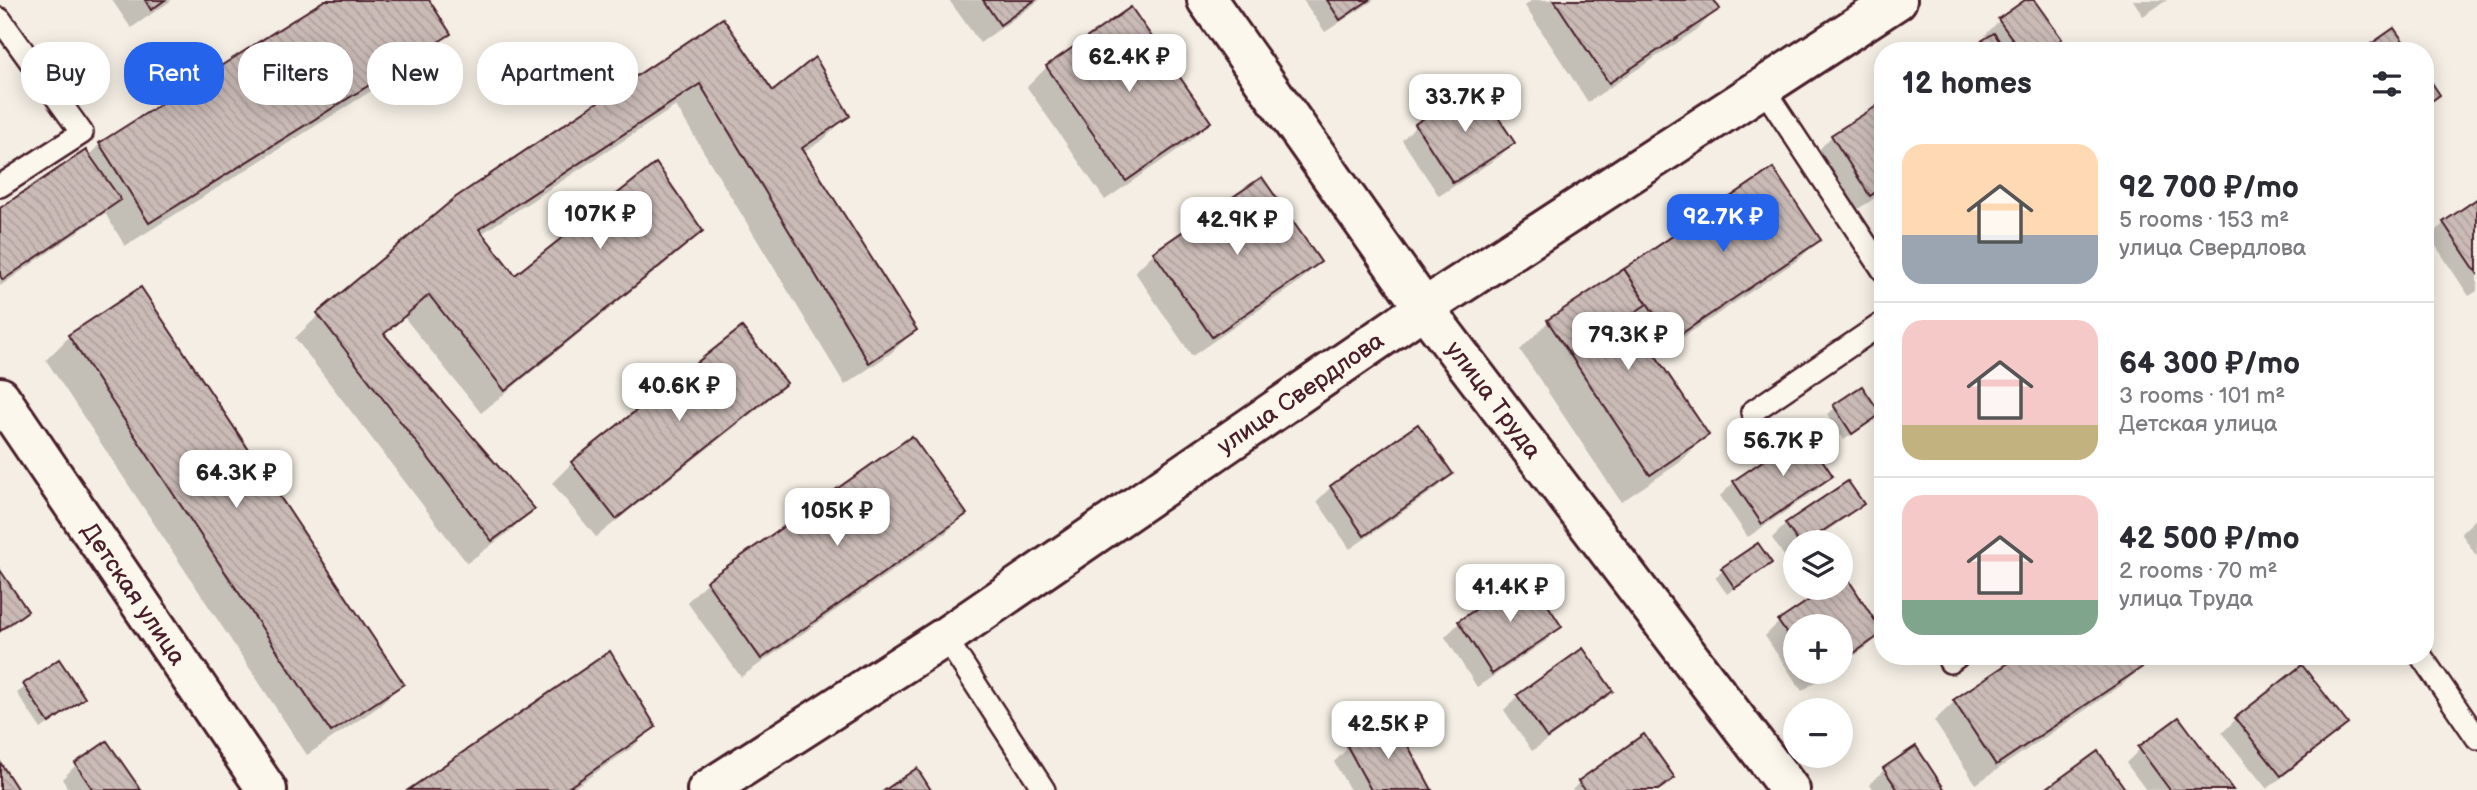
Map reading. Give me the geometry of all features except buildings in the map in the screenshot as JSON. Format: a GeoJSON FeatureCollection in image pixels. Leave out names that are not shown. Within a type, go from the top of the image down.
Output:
{"type":"FeatureCollection","features":[{"type":"Feature","properties":{"kind":"street","name":"улица Труда"},"geometry":{"type":"LineString","coordinates":[[1207,0],[1424,308],[1790,790]]}},
{"type":"Feature","properties":{"kind":"street","name":"улица Свердлова"},"geometry":{"type":"LineString","coordinates":[[707,790],[945,637],[1424,308],[1897,0]]}},
{"type":"Feature","properties":{"kind":"street","name":"Детская улица"},"geometry":{"type":"LineString","coordinates":[[0,397],[267,790]]}},
{"type":"Feature","properties":{"kind":"lane"},"geometry":{"type":"LineString","coordinates":[[0,19],[82,133],[0,186]]}},
{"type":"Feature","properties":{"kind":"lane"},"geometry":{"type":"LineString","coordinates":[[1763,88],[1874,256]]}},
{"type":"Feature","properties":{"kind":"lane"},"geometry":{"type":"LineString","coordinates":[[1752,412],[1874,329]]}},
{"type":"Feature","properties":{"kind":"lane"},"geometry":{"type":"LineString","coordinates":[[945,637],[1044,790]]}},
{"type":"Feature","properties":{"kind":"lane"},"geometry":{"type":"LineString","coordinates":[[2427,665],[2477,738]]}}]}
